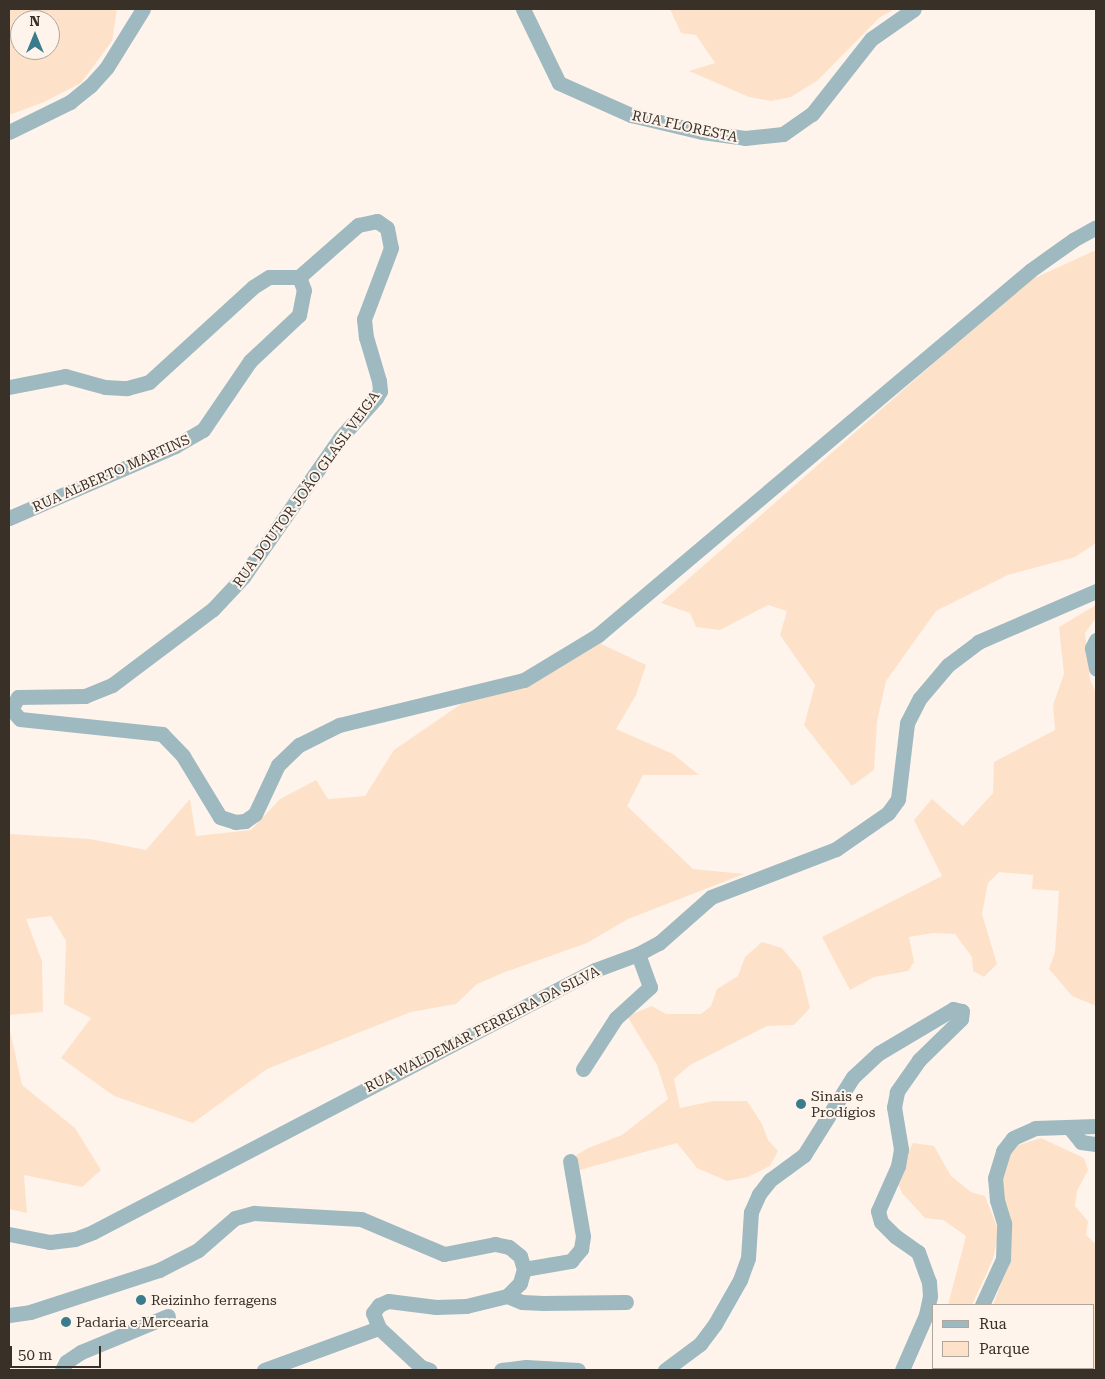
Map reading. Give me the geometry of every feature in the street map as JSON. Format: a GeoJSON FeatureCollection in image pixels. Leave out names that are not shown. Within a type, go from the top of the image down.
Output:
{"type":"FeatureCollection","features":[{"type":"Feature","properties":{"kind":"street"},"geometry":{"type":"LineString","coordinates":[[9,132],[70,102],[90,86],[106,67],[143,9]]}},
{"type":"Feature","properties":{"kind":"street","name":"RUA FLORESTA"},"geometry":{"type":"LineString","coordinates":[[523,9],[559,83],[631,115],[702,132],[745,138],[783,134],[812,114],[871,39],[914,9]]}},
{"type":"Feature","properties":{"kind":"street","name":"RUA DOUTOR JOÃO GLASL VEIGA"},"geometry":{"type":"LineString","coordinates":[[299,277],[358,225],[377,221],[387,228],[391,248],[371,298],[364,328],[380,390],[340,438],[243,578],[213,609],[100,691],[85,696],[18,697],[11,705],[12,713],[20,719],[152,732],[169,739],[183,756],[220,817],[234,822],[245,821],[255,814],[278,765],[300,745],[339,725],[524,680],[598,635],[1031,270],[1073,240],[1096,227]]}},
{"type":"Feature","properties":{"kind":"street"},"geometry":{"type":"LineString","coordinates":[[9,387],[65,376],[105,387],[126,388],[149,382],[253,287],[269,277],[299,277]]}},
{"type":"Feature","properties":{"kind":"street","name":"RUA ALBERTO MARTINS"},"geometry":{"type":"LineString","coordinates":[[9,518],[198,434],[250,361],[299,315],[304,290],[299,277]]}},
{"type":"Feature","properties":{"kind":"street","name":"RUA WALDEMAR FERREIRA DA SILVA"},"geometry":{"type":"LineString","coordinates":[[9,1234],[50,1242],[75,1239],[93,1232],[595,970],[638,954],[659,943],[711,897],[836,850],[888,813],[898,799],[907,723],[920,698],[948,665],[978,642],[1096,590]]}},
{"type":"Feature","properties":{"kind":"street"},"geometry":{"type":"LineString","coordinates":[[1096,640],[1092,648],[1096,669]]}},
{"type":"Feature","properties":{"kind":"street"},"geometry":{"type":"LineString","coordinates":[[583,1069],[616,1018],[650,987],[638,954]]}},
{"type":"Feature","properties":{"kind":"street"},"geometry":{"type":"LineString","coordinates":[[666,1370],[700,1344],[716,1324],[740,1280],[748,1258],[751,1212],[759,1194],[770,1180],[804,1155],[853,1077],[879,1053],[953,1008],[962,1011],[961,1019],[904,1079],[897,1092],[894,1108],[901,1150],[898,1166],[878,1211],[881,1222],[895,1236],[918,1252],[927,1270],[930,1296],[902,1370]]}},
{"type":"Feature","properties":{"kind":"street"},"geometry":{"type":"LineString","coordinates":[[1069,1126],[1081,1142],[1096,1144]]}},
{"type":"Feature","properties":{"kind":"street"},"geometry":{"type":"LineString","coordinates":[[982,1304],[1003,1259],[1004,1223],[996,1200],[995,1178],[1004,1151],[1022,1132],[1069,1126],[1096,1126]]}},
{"type":"Feature","properties":{"kind":"street"},"geometry":{"type":"LineString","coordinates":[[524,1268],[571,1261],[581,1249],[583,1236],[570,1162]]}},
{"type":"Feature","properties":{"kind":"street"},"geometry":{"type":"LineString","coordinates":[[9,1316],[30,1312],[159,1270],[198,1250],[235,1218],[254,1213],[361,1219],[444,1254],[495,1244],[509,1247],[520,1256],[524,1268],[520,1283],[507,1296],[466,1306],[436,1306],[388,1301],[378,1305],[373,1313],[379,1328],[421,1367],[430,1370]]}},
{"type":"Feature","properties":{"kind":"street"},"geometry":{"type":"LineString","coordinates":[[507,1296],[522,1302],[626,1302]]}},
{"type":"Feature","properties":{"kind":"street"},"geometry":{"type":"LineString","coordinates":[[62,1370],[66,1362],[81,1352],[168,1316]]}},
{"type":"Feature","properties":{"kind":"street"},"geometry":{"type":"LineString","coordinates":[[274,1369],[379,1328]]}},
{"type":"Feature","properties":{"kind":"street"},"geometry":{"type":"LineString","coordinates":[[501,1370],[526,1367],[578,1370]]}},
{"type":"Feature","properties":{"kind":"green space"},"geometry":{"type":"Polygon","coordinates":[[[9,9],[117,9],[112,41],[81,83],[44,102],[9,115],[9,9]]]}},
{"type":"Feature","properties":{"kind":"green space"},"geometry":{"type":"Polygon","coordinates":[[[670,9],[895,9],[880,17],[818,80],[791,97],[771,101],[749,97],[689,71],[715,63],[696,35],[681,33],[670,9]]]}},
{"type":"Feature","properties":{"kind":"green space"},"geometry":{"type":"Polygon","coordinates":[[[1096,250],[1096,543],[1075,557],[1008,575],[936,611],[886,681],[877,722],[874,770],[852,786],[804,725],[815,685],[780,635],[787,611],[768,605],[720,630],[696,627],[690,613],[661,603],[1026,282],[1096,250]]]}},
{"type":"Feature","properties":{"kind":"green space"},"geometry":{"type":"Polygon","coordinates":[[[1096,605],[1096,618],[1085,633],[1090,680],[1096,692],[1096,1006],[1072,996],[1049,969],[1055,952],[1059,891],[1032,889],[1033,875],[999,872],[988,883],[982,914],[997,964],[984,977],[973,971],[972,957],[955,934],[933,933],[909,937],[914,962],[908,971],[874,977],[850,990],[822,937],[942,876],[914,820],[932,799],[963,826],[993,793],[994,762],[1055,730],[1053,705],[1064,674],[1059,627],[1096,605]]]}},
{"type":"Feature","properties":{"kind":"green space"},"geometry":{"type":"Polygon","coordinates":[[[595,641],[646,665],[636,695],[616,729],[673,754],[699,775],[643,775],[627,806],[693,869],[744,874],[628,919],[587,943],[477,984],[456,1004],[411,1012],[267,1069],[193,1123],[114,1096],[61,1058],[91,1018],[64,1004],[66,941],[51,916],[26,919],[42,961],[43,1012],[9,1015],[9,834],[90,839],[146,850],[190,799],[196,836],[251,830],[280,799],[316,780],[328,799],[365,796],[394,750],[464,702],[595,641]]]}},
{"type":"Feature","properties":{"kind":"green space"},"geometry":{"type":"Polygon","coordinates":[[[762,942],[782,948],[801,971],[810,1008],[794,1025],[767,1026],[690,1065],[674,1079],[680,1108],[713,1101],[747,1101],[762,1124],[768,1140],[778,1151],[770,1166],[748,1177],[727,1181],[697,1168],[677,1143],[576,1171],[572,1158],[588,1148],[622,1135],[668,1099],[657,1065],[627,1016],[652,1006],[666,1014],[701,1014],[711,1006],[717,989],[738,976],[745,957],[762,942]]]}},
{"type":"Feature","properties":{"kind":"green space"},"geometry":{"type":"Polygon","coordinates":[[[9,1026],[22,1085],[75,1128],[101,1170],[82,1187],[24,1175],[27,1213],[9,1209],[9,1026]]]}},
{"type":"Feature","properties":{"kind":"green space"},"geometry":{"type":"Polygon","coordinates":[[[1041,1138],[1084,1158],[1088,1170],[1077,1191],[1075,1206],[1088,1221],[1086,1235],[1096,1244],[1096,1370],[972,1370],[1095,1369],[1095,1304],[993,1304],[1010,1260],[1012,1225],[1004,1207],[1001,1168],[1015,1146],[1041,1138]]]}},
{"type":"Feature","properties":{"kind":"green space"},"geometry":{"type":"Polygon","coordinates":[[[913,1143],[934,1146],[951,1176],[971,1192],[985,1196],[999,1232],[993,1259],[972,1304],[948,1304],[966,1236],[943,1220],[925,1218],[902,1193],[895,1178],[913,1143]]]}},
{"type":"Feature","properties":{"kind":"place","name":"Sinais e Prodígios"},"geometry":{"type":"Point","coordinates":[801,1104]}},
{"type":"Feature","properties":{"kind":"place","name":"Reizinho ferragens"},"geometry":{"type":"Point","coordinates":[141,1300]}},
{"type":"Feature","properties":{"kind":"place","name":"Padaria e Mercearia"},"geometry":{"type":"Point","coordinates":[66,1322]}}]}
